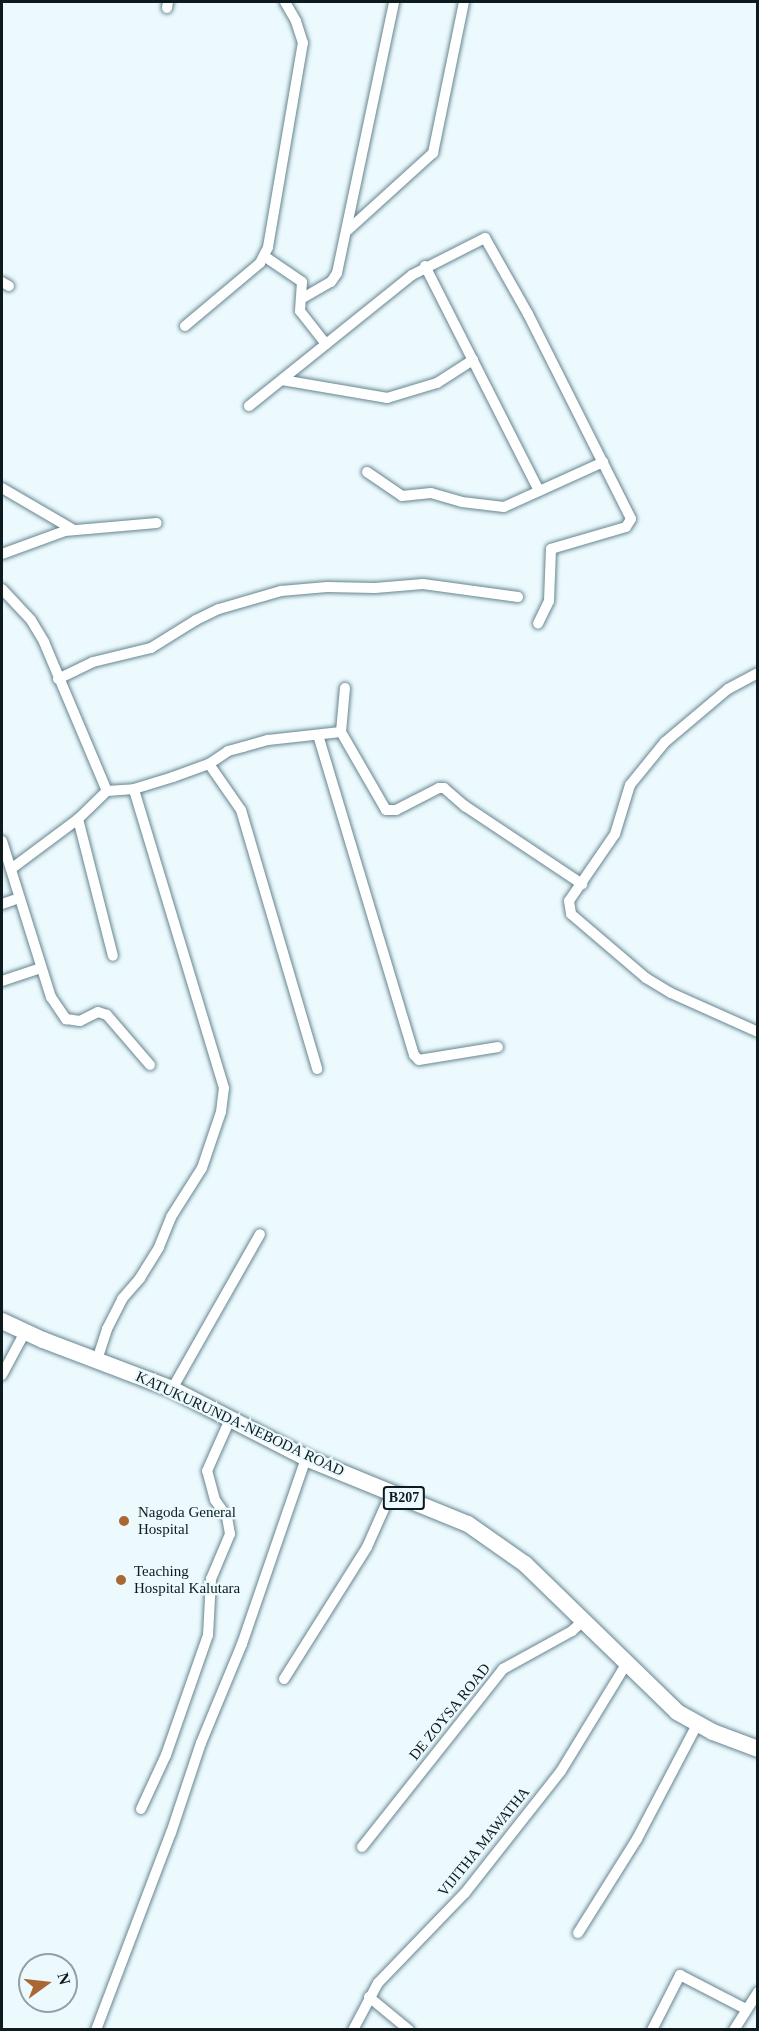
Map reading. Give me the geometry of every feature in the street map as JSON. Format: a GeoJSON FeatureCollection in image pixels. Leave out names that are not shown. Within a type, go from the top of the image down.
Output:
{"type":"FeatureCollection","features":[{"type":"Feature","properties":{"kind":"main road","name":"KATUKURUNDA-NEBODA ROAD"},"geometry":{"type":"LineString","coordinates":[[2,1321],[172,1389],[231,1417],[306,1458],[468,1524],[497,1542],[525,1564],[667,1704],[698,1723],[758,1749]]}},
{"type":"Feature","properties":{"kind":"street"},"geometry":{"type":"LineString","coordinates":[[185,326],[260,263],[268,247],[303,43],[296,21],[285,2]]}},
{"type":"Feature","properties":{"kind":"street"},"geometry":{"type":"LineString","coordinates":[[301,299],[334,278],[348,230],[394,2]]}},
{"type":"Feature","properties":{"kind":"street"},"geometry":{"type":"LineString","coordinates":[[348,230],[433,153],[464,2]]}},
{"type":"Feature","properties":{"kind":"street"},"geometry":{"type":"LineString","coordinates":[[249,405],[425,266],[480,238],[489,241],[631,519],[631,523],[551,549],[549,601],[538,624]]}},
{"type":"Feature","properties":{"kind":"street"},"geometry":{"type":"LineString","coordinates":[[264,256],[298,277],[303,286],[302,316],[326,344]]}},
{"type":"Feature","properties":{"kind":"street"},"geometry":{"type":"LineString","coordinates":[[425,266],[539,491]]}},
{"type":"Feature","properties":{"kind":"street"},"geometry":{"type":"LineString","coordinates":[[282,380],[387,398],[437,383],[472,360]]}},
{"type":"Feature","properties":{"kind":"street"},"geometry":{"type":"LineString","coordinates":[[367,472],[402,496],[431,493],[462,502],[504,507],[603,462]]}},
{"type":"Feature","properties":{"kind":"street"},"geometry":{"type":"LineString","coordinates":[[2,488],[75,530]]}},
{"type":"Feature","properties":{"kind":"street"},"geometry":{"type":"LineString","coordinates":[[2,555],[44,537],[75,530],[157,524]]}},
{"type":"Feature","properties":{"kind":"street"},"geometry":{"type":"LineString","coordinates":[[58,679],[93,662],[151,648],[219,609],[280,591],[327,586],[375,588],[423,584],[518,597]]}},
{"type":"Feature","properties":{"kind":"street"},"geometry":{"type":"LineString","coordinates":[[2,589],[31,620],[44,642],[107,791]]}},
{"type":"Feature","properties":{"kind":"street"},"geometry":{"type":"LineString","coordinates":[[758,673],[728,689],[665,742],[630,785],[615,834],[569,901],[571,914],[635,970],[671,993],[758,1032]]}},
{"type":"Feature","properties":{"kind":"street"},"geometry":{"type":"LineString","coordinates":[[345,688],[341,732],[386,810],[396,810],[439,788],[444,788],[465,806],[582,884]]}},
{"type":"Feature","properties":{"kind":"street"},"geometry":{"type":"LineString","coordinates":[[11,869],[78,819],[107,791],[134,789],[209,764],[228,751],[268,740],[341,732]]}},
{"type":"Feature","properties":{"kind":"street"},"geometry":{"type":"LineString","coordinates":[[318,735],[414,1055],[419,1060],[498,1047]]}},
{"type":"Feature","properties":{"kind":"street"},"geometry":{"type":"LineString","coordinates":[[209,764],[241,810],[317,1069]]}},
{"type":"Feature","properties":{"kind":"street"},"geometry":{"type":"LineString","coordinates":[[97,1360],[107,1329],[122,1299],[140,1278],[159,1247],[171,1217],[202,1168],[221,1112],[224,1088],[134,789]]}},
{"type":"Feature","properties":{"kind":"street"},"geometry":{"type":"LineString","coordinates":[[78,819],[113,956]]}},
{"type":"Feature","properties":{"kind":"street"},"geometry":{"type":"LineString","coordinates":[[2,841],[51,997],[66,1019],[81,1021],[98,1012],[107,1015],[150,1065]]}},
{"type":"Feature","properties":{"kind":"street"},"geometry":{"type":"LineString","coordinates":[[2,904],[19,898]]}},
{"type":"Feature","properties":{"kind":"street"},"geometry":{"type":"LineString","coordinates":[[2,981],[41,968]]}},
{"type":"Feature","properties":{"kind":"street"},"geometry":{"type":"LineString","coordinates":[[172,1389],[260,1234]]}},
{"type":"Feature","properties":{"kind":"street"},"geometry":{"type":"LineString","coordinates":[[2,1375],[25,1332]]}},
{"type":"Feature","properties":{"kind":"street"},"geometry":{"type":"LineString","coordinates":[[141,1809],[166,1755],[208,1635],[211,1579],[230,1540],[227,1517],[215,1500],[207,1471],[231,1417]]}},
{"type":"Feature","properties":{"kind":"street"},"geometry":{"type":"LineString","coordinates":[[96,2030],[171,1833],[201,1743],[242,1644],[306,1458]]}},
{"type":"Feature","properties":{"kind":"street"},"geometry":{"type":"LineString","coordinates":[[284,1679],[367,1547],[391,1493]]}},
{"type":"Feature","properties":{"kind":"street","name":"DE ZOYSA ROAD"},"geometry":{"type":"LineString","coordinates":[[362,1847],[503,1669],[572,1631],[584,1620]]}},
{"type":"Feature","properties":{"kind":"street","name":"VIJITHA MAWATHA"},"geometry":{"type":"LineString","coordinates":[[353,2030],[378,1983],[465,1893],[561,1771],[627,1664]]}},
{"type":"Feature","properties":{"kind":"street"},"geometry":{"type":"LineString","coordinates":[[578,1933],[637,1839],[698,1723]]}},
{"type":"Feature","properties":{"kind":"street"},"geometry":{"type":"LineString","coordinates":[[652,2030],[680,1975],[746,2009]]}},
{"type":"Feature","properties":{"kind":"street"},"geometry":{"type":"LineString","coordinates":[[369,1997],[409,2030]]}},
{"type":"Feature","properties":{"kind":"street"},"geometry":{"type":"LineString","coordinates":[[734,2030],[746,2009],[756,1998]]}},
{"type":"Feature","properties":{"kind":"place","name":"Nagoda General Hospital"},"geometry":{"type":"Point","coordinates":[124,1521]}},
{"type":"Feature","properties":{"kind":"place","name":"Teaching Hospital Kalutara"},"geometry":{"type":"Point","coordinates":[121,1580]}}]}
